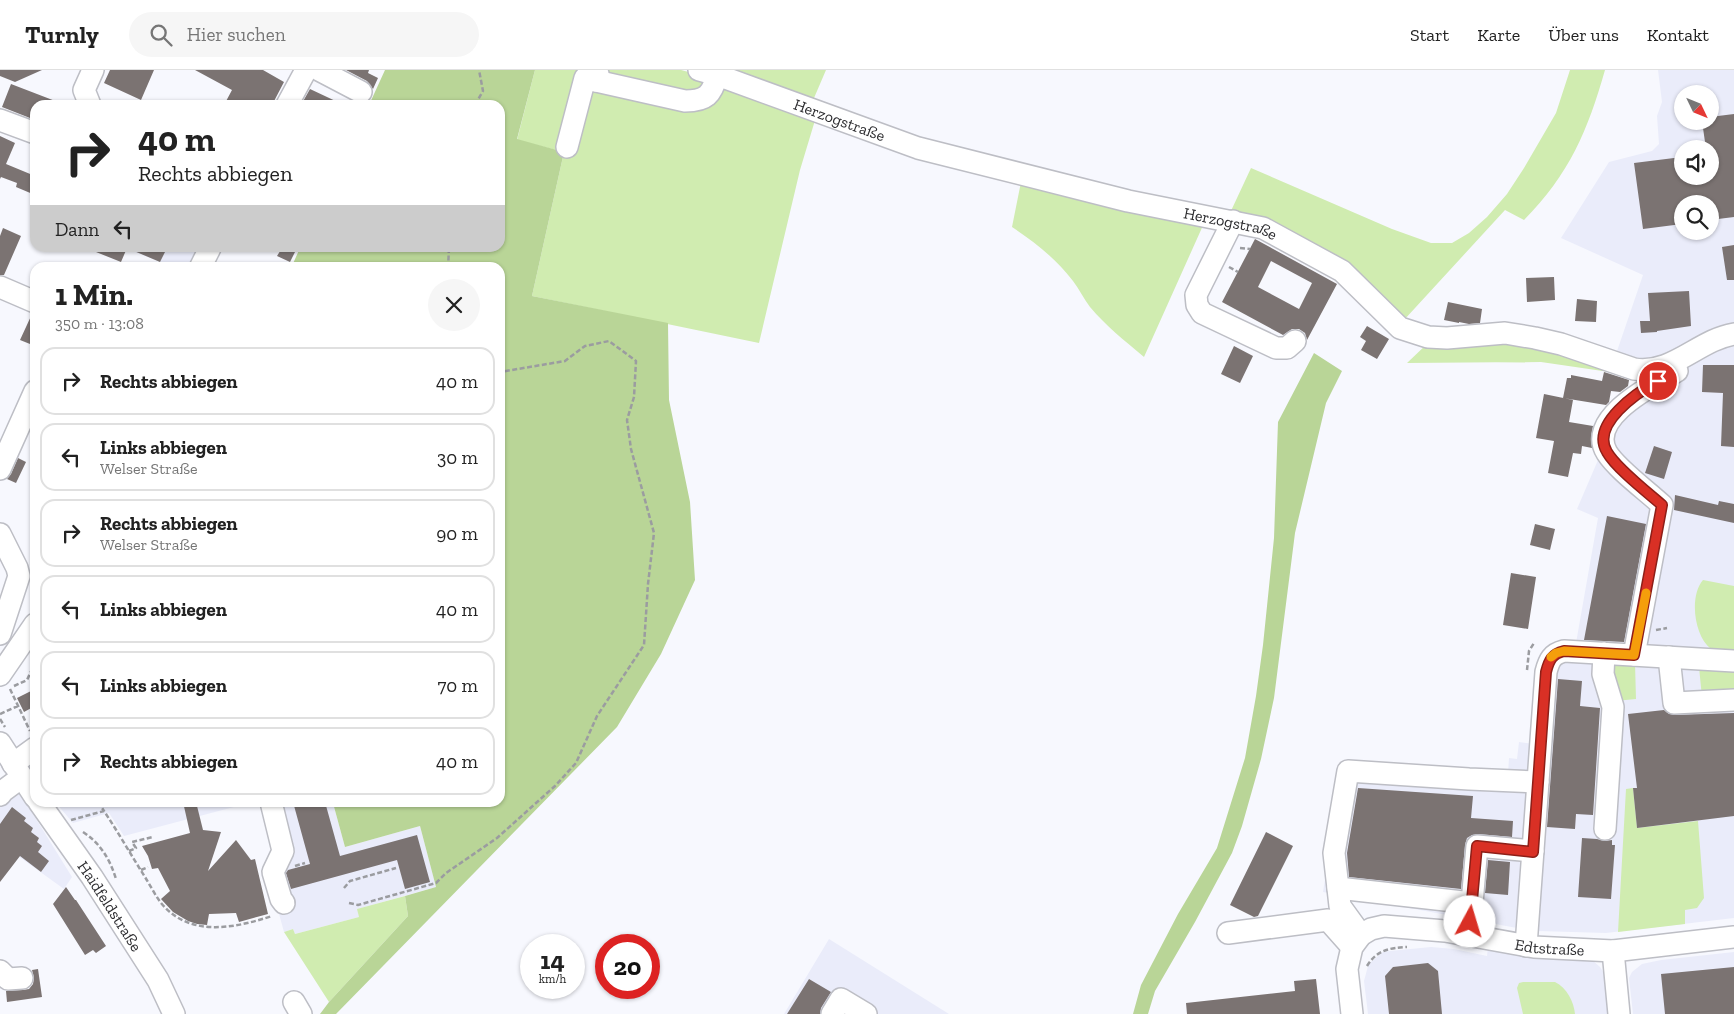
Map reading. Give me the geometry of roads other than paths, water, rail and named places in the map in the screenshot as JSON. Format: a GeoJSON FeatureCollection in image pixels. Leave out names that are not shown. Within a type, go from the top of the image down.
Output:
{"type":"FeatureCollection","features":[{"type":"Feature","properties":{"kind":"street"},"geometry":{"type":"LineString","coordinates":[[87,100],[84,90],[93,70]]}},
{"type":"Feature","properties":{"kind":"street"},"geometry":{"type":"LineString","coordinates":[[290,100],[306,70]]}},
{"type":"Feature","properties":{"kind":"street"},"geometry":{"type":"LineString","coordinates":[[319,70],[361,92]]}},
{"type":"Feature","properties":{"kind":"street"},"geometry":{"type":"LineString","coordinates":[[567,147],[584,78],[597,76],[685,101],[698,101],[711,92],[708,72]]}},
{"type":"Feature","properties":{"kind":"street","name":"Herzogstraße"},"geometry":{"type":"LineString","coordinates":[[708,72],[747,77],[918,148],[1128,202],[1263,228],[1342,271],[1400,328],[1428,337],[1447,338],[1505,333],[1560,344],[1634,370],[1642,371],[1662,367],[1692,354],[1715,339],[1734,334]]}},
{"type":"Feature","properties":{"kind":"street"},"geometry":{"type":"LineString","coordinates":[[0,120],[30,131]]}},
{"type":"Feature","properties":{"kind":"street"},"geometry":{"type":"LineString","coordinates":[[1233,222],[1196,295],[1197,305],[1202,313],[1276,348],[1287,348],[1295,341]]}},
{"type":"Feature","properties":{"kind":"street"},"geometry":{"type":"LineString","coordinates":[[0,287],[30,300]]}},
{"type":"Feature","properties":{"kind":"street"},"geometry":{"type":"LineString","coordinates":[[1634,655],[1662,505],[1612,460],[1603,443],[1604,433],[1613,417],[1623,406],[1647,387],[1682,367],[1688,362],[1692,354]]}},
{"type":"Feature","properties":{"kind":"street"},"geometry":{"type":"LineString","coordinates":[[0,469],[30,402]]}},
{"type":"Feature","properties":{"kind":"street"},"geometry":{"type":"LineString","coordinates":[[0,534],[15,563],[18,576],[0,634]]}},
{"type":"Feature","properties":{"kind":"street"},"geometry":{"type":"LineString","coordinates":[[4,676],[30,632]]}},
{"type":"Feature","properties":{"kind":"street"},"geometry":{"type":"LineString","coordinates":[[1526,946],[1548,662],[1552,656],[1564,651],[1734,661]]}},
{"type":"Feature","properties":{"kind":"street"},"geometry":{"type":"LineString","coordinates":[[1604,653],[1603,674],[1613,707],[1605,829]]}},
{"type":"Feature","properties":{"kind":"street"},"geometry":{"type":"LineString","coordinates":[[1669,657],[1674,703],[1734,700]]}},
{"type":"Feature","properties":{"kind":"street"},"geometry":{"type":"LineString","coordinates":[[0,743],[30,789]]}},
{"type":"Feature","properties":{"kind":"street"},"geometry":{"type":"LineString","coordinates":[[0,795],[30,749]]}},
{"type":"Feature","properties":{"kind":"street"},"geometry":{"type":"LineString","coordinates":[[1352,1014],[1347,969],[1357,941],[1340,906],[1334,853],[1348,771],[1538,782]]}},
{"type":"Feature","properties":{"kind":"street","name":"Haidfeldstraße"},"geometry":{"type":"LineString","coordinates":[[43,807],[92,877],[158,980],[174,1014]]}},
{"type":"Feature","properties":{"kind":"street"},"geometry":{"type":"LineString","coordinates":[[272,807],[283,852],[273,872],[281,899],[280,909]]}},
{"type":"Feature","properties":{"kind":"street"},"geometry":{"type":"LineString","coordinates":[[1468,935],[1477,846],[1533,852]]}},
{"type":"Feature","properties":{"kind":"street"},"geometry":{"type":"LineString","coordinates":[[1338,888],[1472,903]]}},
{"type":"Feature","properties":{"kind":"street"},"geometry":{"type":"LineString","coordinates":[[1228,933],[1328,920],[1357,941]]}},
{"type":"Feature","properties":{"kind":"street","name":"Edtstraße"},"geometry":{"type":"LineString","coordinates":[[1357,941],[1371,929],[1384,926],[1445,931],[1526,946],[1613,951],[1734,937]]}},
{"type":"Feature","properties":{"kind":"street"},"geometry":{"type":"LineString","coordinates":[[1613,951],[1619,1014]]}},
{"type":"Feature","properties":{"kind":"street"},"geometry":{"type":"LineString","coordinates":[[0,971],[8,979],[22,978]]}},
{"type":"Feature","properties":{"kind":"street"},"geometry":{"type":"LineString","coordinates":[[832,1014],[842,999],[866,1014]]}}]}
